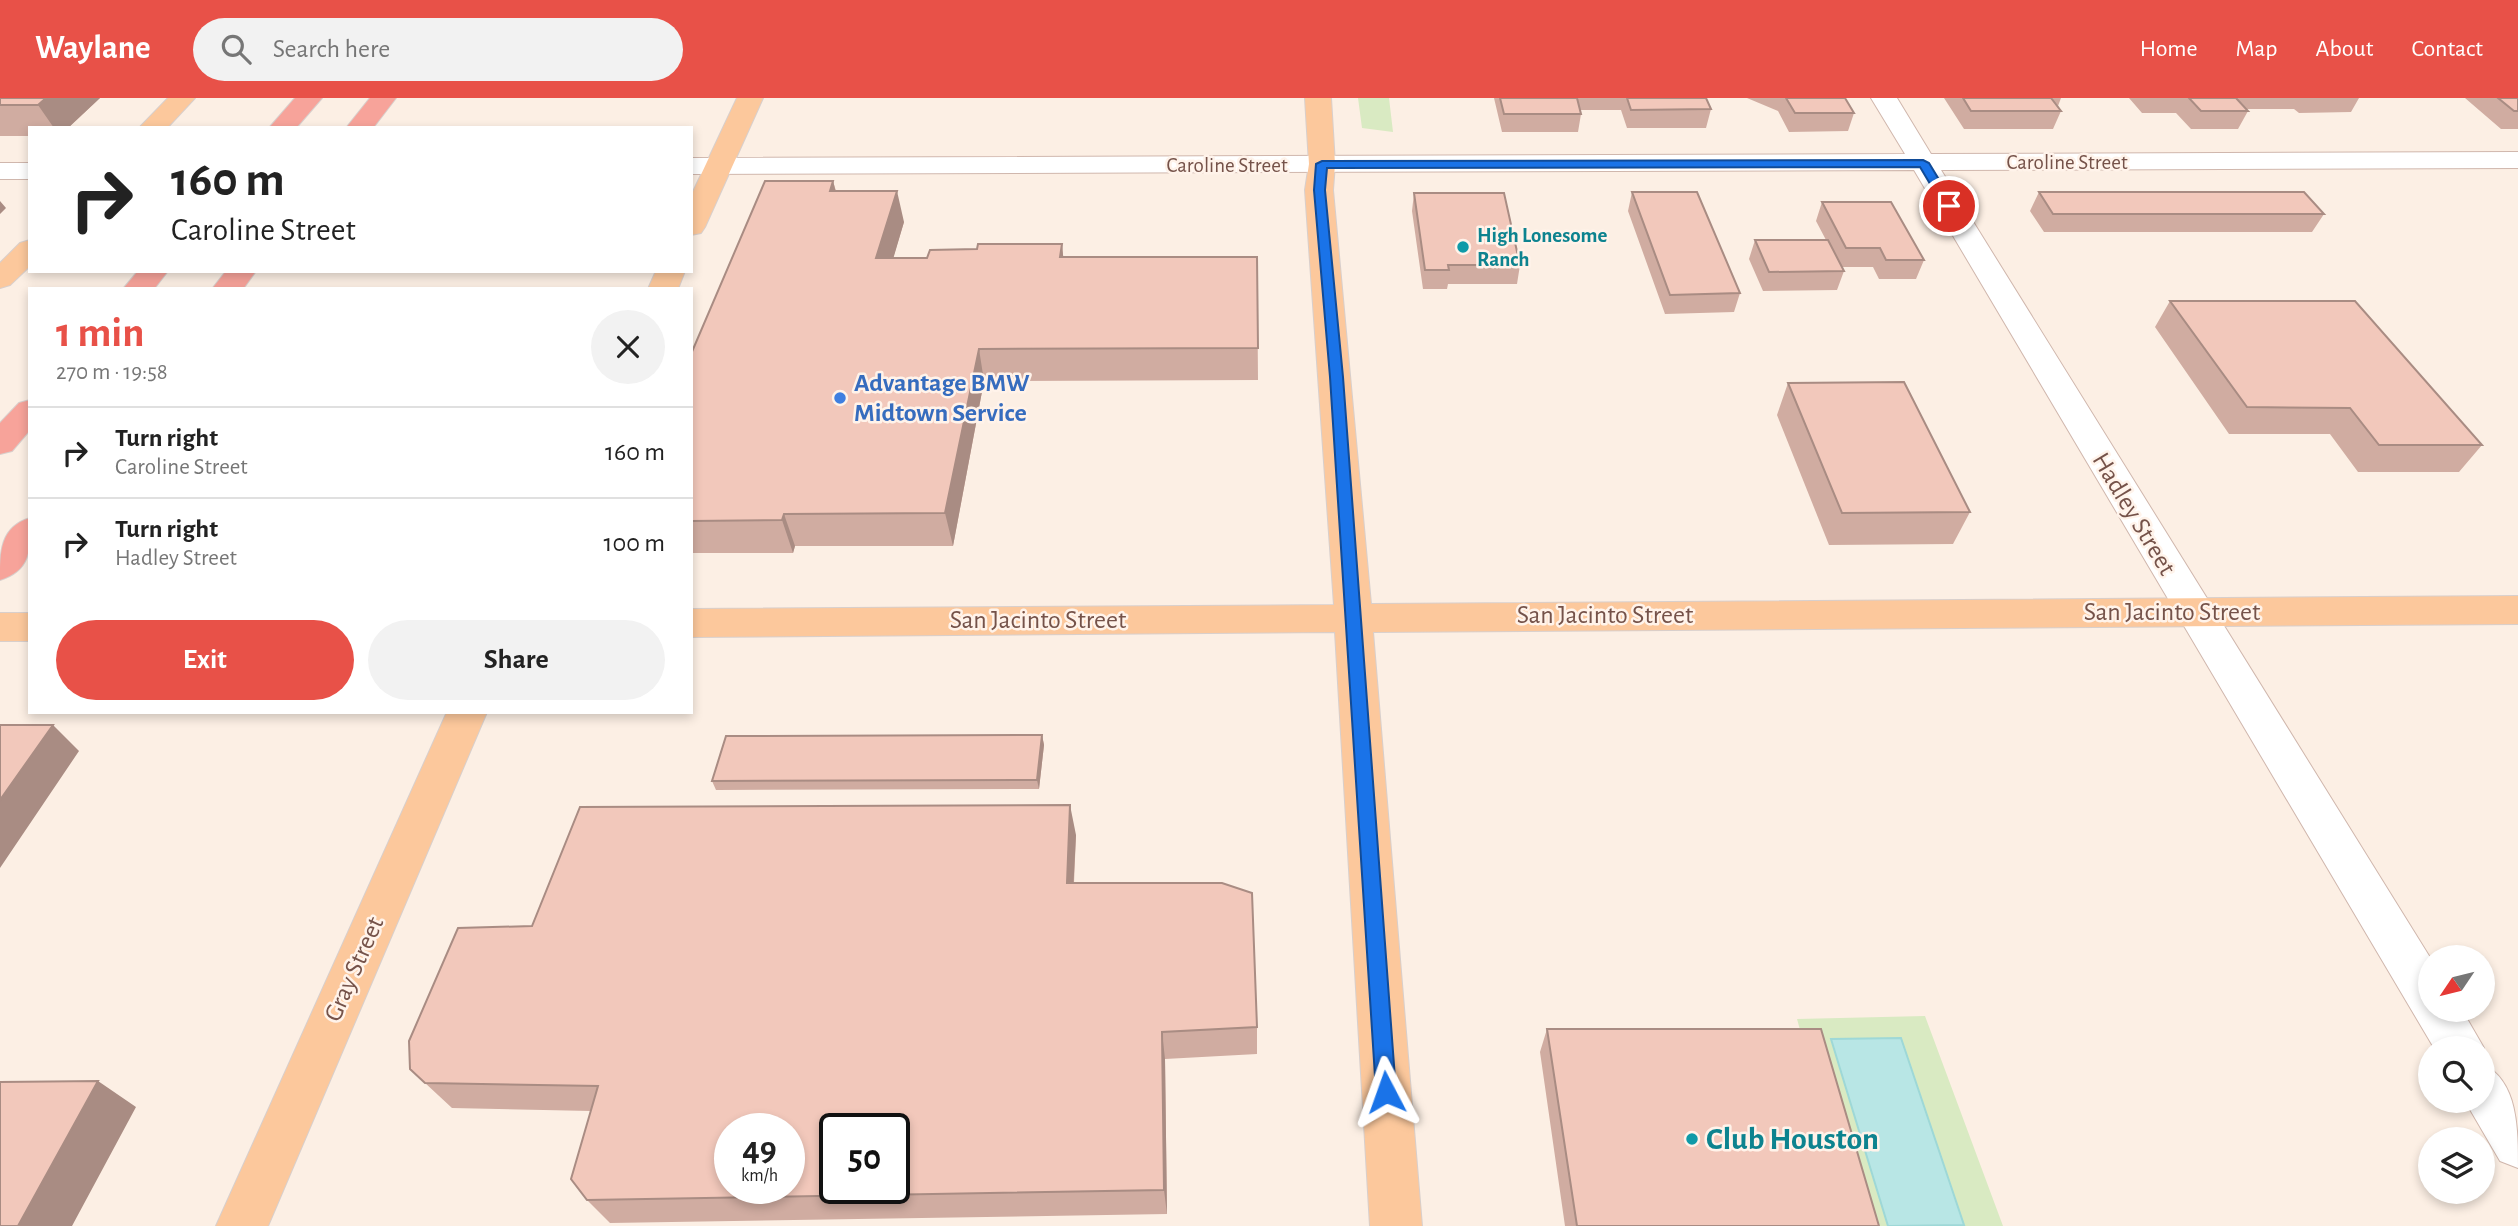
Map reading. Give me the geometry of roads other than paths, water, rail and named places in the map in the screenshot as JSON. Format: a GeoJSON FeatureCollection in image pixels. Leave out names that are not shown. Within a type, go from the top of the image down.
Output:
{"type":"FeatureCollection","features":[{"type":"Feature","properties":{"kind":"highway"},"geometry":{"type":"LineString","coordinates":[[284,126],[309,98]]}},
{"type":"Feature","properties":{"kind":"highway"},"geometry":{"type":"LineString","coordinates":[[361,126],[383,98]]}},
{"type":"Feature","properties":{"kind":"highway"},"geometry":{"type":"LineString","coordinates":[[140,287],[152,273]]}},
{"type":"Feature","properties":{"kind":"highway"},"geometry":{"type":"LineString","coordinates":[[229,287],[240,273]]}},
{"type":"Feature","properties":{"kind":"highway"},"geometry":{"type":"LineString","coordinates":[[0,443],[28,412]]}},
{"type":"Feature","properties":{"kind":"highway"},"geometry":{"type":"LineString","coordinates":[[0,567],[28,532]]}},
{"type":"Feature","properties":{"kind":"main road"},"geometry":{"type":"LineString","coordinates":[[154,126],[182,98]]}},
{"type":"Feature","properties":{"kind":"main road"},"geometry":{"type":"LineString","coordinates":[[693,223],[750,98]]}},
{"type":"Feature","properties":{"kind":"main road"},"geometry":{"type":"LineString","coordinates":[[1318,98],[1322,164],[1319,190],[1336,377],[1396,1226]]}},
{"type":"Feature","properties":{"kind":"main road"},"geometry":{"type":"LineString","coordinates":[[0,279],[28,251]]}},
{"type":"Feature","properties":{"kind":"main road","name":"San Jacinto Street"},"geometry":{"type":"LineString","coordinates":[[693,623],[2518,610]]}},
{"type":"Feature","properties":{"kind":"main road"},"geometry":{"type":"LineString","coordinates":[[0,627],[28,627]]}},
{"type":"Feature","properties":{"kind":"main road","name":"Gray Street"},"geometry":{"type":"LineString","coordinates":[[242,1226],[466,714]]}},
{"type":"Feature","properties":{"kind":"street","name":"Hadley Street"},"geometry":{"type":"LineString","coordinates":[[1884,98],[2418,980]]}},
{"type":"Feature","properties":{"kind":"street","name":"Caroline Street"},"geometry":{"type":"LineString","coordinates":[[693,166],[2518,160]]}},
{"type":"Feature","properties":{"kind":"street"},"geometry":{"type":"LineString","coordinates":[[0,171],[28,171]]}},
{"type":"Feature","properties":{"kind":"street"},"geometry":{"type":"LineString","coordinates":[[2495,1107],[2518,1144]]}},
{"type":"Feature","properties":{"kind":"water"},"geometry":{"type":"Polygon","coordinates":[[[1901,1038],[1964,1225],[1888,1226],[1831,1039],[1901,1038]]]}},
{"type":"Feature","properties":{"kind":"place","name":"High Lonesome Ranch"},"geometry":{"type":"Point","coordinates":[1463,247]}},
{"type":"Feature","properties":{"kind":"place","name":"Advantage BMW Midtown Service"},"geometry":{"type":"Point","coordinates":[840,398]}},
{"type":"Feature","properties":{"kind":"place","name":"Club Houston"},"geometry":{"type":"Point","coordinates":[1692,1139]}}]}
